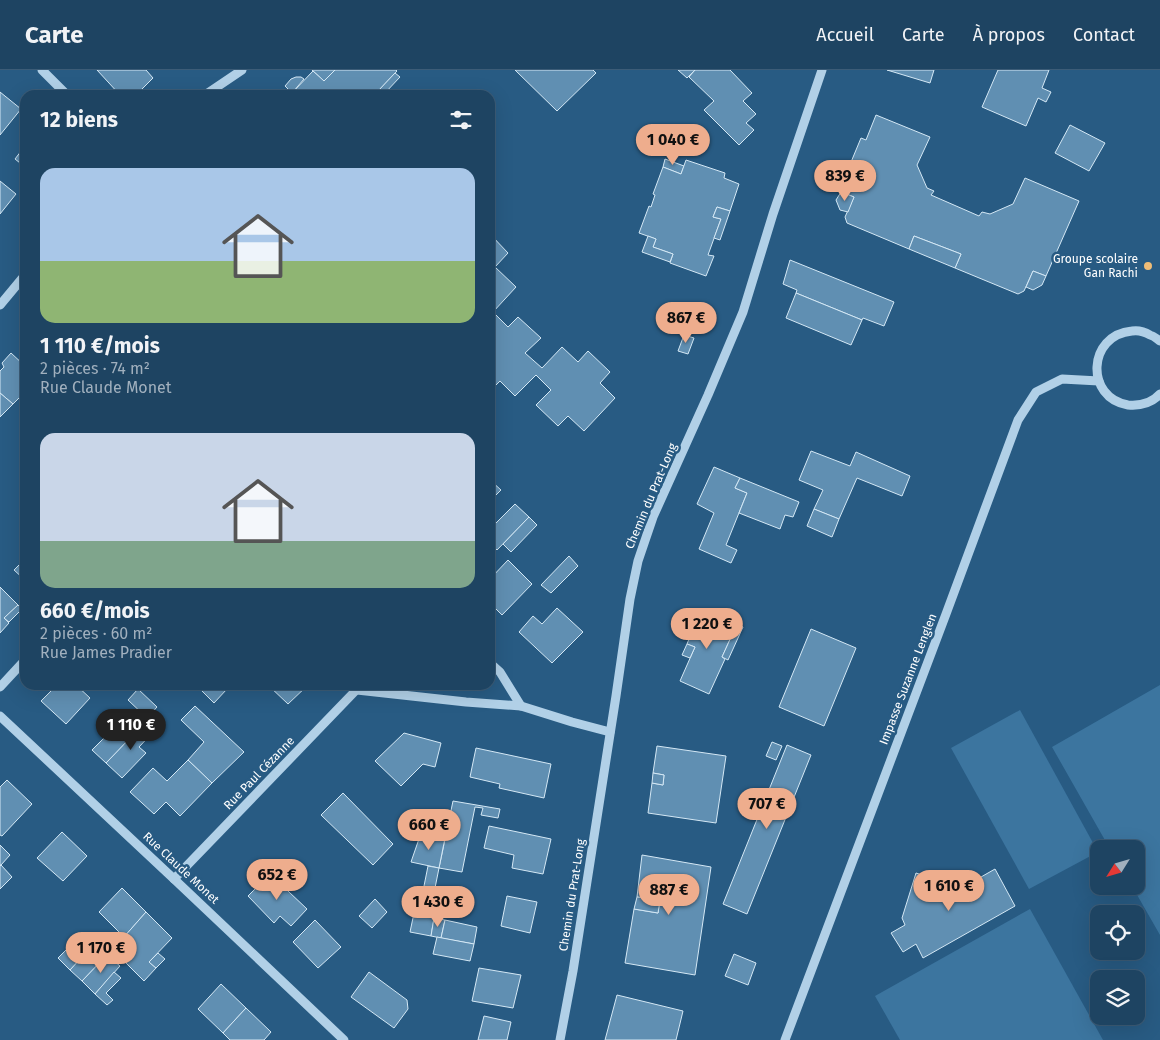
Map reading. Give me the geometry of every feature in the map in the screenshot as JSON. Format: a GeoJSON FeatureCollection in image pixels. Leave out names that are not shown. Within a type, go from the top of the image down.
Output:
{"type":"FeatureCollection","features":[{"type":"Feature","properties":{"kind":"street"},"geometry":{"type":"LineString","coordinates":[[42,70],[62,90]]}},
{"type":"Feature","properties":{"kind":"street"},"geometry":{"type":"LineString","coordinates":[[213,90],[242,70]]}},
{"type":"Feature","properties":{"kind":"street","name":"Chemin du Prat-Long"},"geometry":{"type":"LineString","coordinates":[[560,1040],[573,971],[630,599],[638,561],[654,517],[743,312],[773,214],[822,70]]}},
{"type":"Feature","properties":{"kind":"street"},"geometry":{"type":"LineString","coordinates":[[0,304],[20,281]]}},
{"type":"Feature","properties":{"kind":"street"},"geometry":{"type":"LineString","coordinates":[[1159,398],[1146,404],[1135,406],[1113,399],[1104,391],[1096,369],[1098,356],[1104,345],[1113,337],[1137,330],[1149,334],[1160,341]]}},
{"type":"Feature","properties":{"kind":"street","name":"Impasse Suzanne Lenglen"},"geometry":{"type":"LineString","coordinates":[[785,1040],[1018,420],[1036,392],[1062,379],[1099,381]]}},
{"type":"Feature","properties":{"kind":"street"},"geometry":{"type":"LineString","coordinates":[[0,687],[20,665]]}},
{"type":"Feature","properties":{"kind":"street"},"geometry":{"type":"LineString","coordinates":[[495,668],[500,672],[521,706]]}},
{"type":"Feature","properties":{"kind":"street","name":"Rue Paul Cézanne"},"geometry":{"type":"LineString","coordinates":[[174,879],[357,690]]}},
{"type":"Feature","properties":{"kind":"street"},"geometry":{"type":"LineString","coordinates":[[374,690],[466,702],[521,706],[610,732]]}},
{"type":"Feature","properties":{"kind":"street","name":"Rue Claude Monet"},"geometry":{"type":"LineString","coordinates":[[0,716],[344,1040]]}},
{"type":"Feature","properties":{"kind":"shaded area"},"geometry":{"type":"Polygon","coordinates":[[[1160,685],[1160,935],[1145,909],[1145,905],[1143,905],[1137,895],[1145,895],[1145,840],[1105,840],[1052,747],[1160,685]]]}},
{"type":"Feature","properties":{"kind":"shaded area"},"geometry":{"type":"Polygon","coordinates":[[[1020,710],[1091,840],[1090,856],[1029,889],[951,748],[1020,710]]]}},
{"type":"Feature","properties":{"kind":"shaded area"},"geometry":{"type":"Polygon","coordinates":[[[1030,909],[1090,1017],[1090,1025],[1095,1025],[1103,1040],[900,1040],[875,996],[1030,909]]]}},
{"type":"Feature","properties":{"kind":"building"},"geometry":{"type":"Polygon","coordinates":[[[97,70],[146,70],[153,78],[141,90],[115,90],[97,70]]]}},
{"type":"Feature","properties":{"kind":"building"},"geometry":{"type":"Polygon","coordinates":[[[312,70],[335,70],[324,81],[312,70]]]}},
{"type":"Feature","properties":{"kind":"building"},"geometry":{"type":"Polygon","coordinates":[[[335,70],[397,71],[379,90],[295,90],[313,71],[324,81],[335,70]]]}},
{"type":"Feature","properties":{"kind":"building"},"geometry":{"type":"Polygon","coordinates":[[[515,70],[593,70],[596,73],[557,111],[515,70]]]}},
{"type":"Feature","properties":{"kind":"building"},"geometry":{"type":"Polygon","coordinates":[[[678,70],[695,70],[687,78],[678,70]]]}},
{"type":"Feature","properties":{"kind":"building"},"geometry":{"type":"Polygon","coordinates":[[[695,70],[730,70],[752,93],[743,101],[756,114],[746,123],[754,130],[739,145],[704,110],[714,101],[689,77],[695,70]]]}},
{"type":"Feature","properties":{"kind":"building"},"geometry":{"type":"Polygon","coordinates":[[[887,70],[934,70],[930,83],[887,70]]]}},
{"type":"Feature","properties":{"kind":"building"},"geometry":{"type":"Polygon","coordinates":[[[998,70],[1049,70],[1042,88],[1051,92],[1046,102],[1038,98],[1026,126],[982,107],[998,70]]]}},
{"type":"Feature","properties":{"kind":"building"},"geometry":{"type":"Polygon","coordinates":[[[395,73],[400,77],[388,90],[379,90],[395,73]]]}},
{"type":"Feature","properties":{"kind":"building"},"geometry":{"type":"Polygon","coordinates":[[[301,77],[304,79],[295,90],[289,90],[285,86],[291,79],[301,77]]]}},
{"type":"Feature","properties":{"kind":"building"},"geometry":{"type":"Polygon","coordinates":[[[0,92],[20,108],[20,110],[0,135],[0,92]]]}},
{"type":"Feature","properties":{"kind":"building"},"geometry":{"type":"Polygon","coordinates":[[[876,115],[930,137],[917,165],[927,188],[934,191],[931,195],[979,216],[982,212],[990,214],[1013,204],[1025,178],[1079,201],[1046,276],[1033,271],[1024,291],[1018,294],[955,268],[961,254],[914,236],[909,249],[847,223],[845,217],[854,197],[839,191],[861,138],[866,140],[876,115]]]}},
{"type":"Feature","properties":{"kind":"building"},"geometry":{"type":"Polygon","coordinates":[[[1070,125],[1105,143],[1089,171],[1055,153],[1070,125]]]}},
{"type":"Feature","properties":{"kind":"building"},"geometry":{"type":"Polygon","coordinates":[[[20,152],[20,163],[15,159],[20,152]]]}},
{"type":"Feature","properties":{"kind":"building"},"geometry":{"type":"Polygon","coordinates":[[[665,159],[684,166],[681,174],[663,167],[665,159]]]}},
{"type":"Feature","properties":{"kind":"building"},"geometry":{"type":"Polygon","coordinates":[[[686,160],[725,173],[724,178],[739,184],[730,211],[717,207],[713,217],[721,219],[708,255],[714,256],[706,276],[670,263],[673,254],[653,247],[656,239],[639,233],[649,206],[651,207],[655,195],[653,194],[663,167],[681,174],[686,160]]]}},
{"type":"Feature","properties":{"kind":"building"},"geometry":{"type":"Polygon","coordinates":[[[0,181],[16,194],[0,214],[0,181]]]}},
{"type":"Feature","properties":{"kind":"building"},"geometry":{"type":"Polygon","coordinates":[[[841,192],[854,197],[848,212],[840,210],[836,200],[841,192]]]}},
{"type":"Feature","properties":{"kind":"building"},"geometry":{"type":"Polygon","coordinates":[[[717,207],[730,211],[720,240],[714,238],[721,219],[713,217],[717,207]]]}},
{"type":"Feature","properties":{"kind":"building"},"geometry":{"type":"Polygon","coordinates":[[[648,236],[656,239],[653,247],[673,254],[670,262],[642,252],[648,236]]]}},
{"type":"Feature","properties":{"kind":"building"},"geometry":{"type":"Polygon","coordinates":[[[914,236],[961,254],[955,268],[909,249],[914,236]]]}},
{"type":"Feature","properties":{"kind":"building"},"geometry":{"type":"Polygon","coordinates":[[[495,239],[508,253],[495,267],[495,239]]]}},
{"type":"Feature","properties":{"kind":"building"},"geometry":{"type":"Polygon","coordinates":[[[790,260],[894,302],[884,326],[863,318],[862,320],[796,293],[797,290],[783,284],[790,260]]]}},
{"type":"Feature","properties":{"kind":"building"},"geometry":{"type":"Polygon","coordinates":[[[495,267],[516,287],[495,310],[495,267]]]}},
{"type":"Feature","properties":{"kind":"building"},"geometry":{"type":"Polygon","coordinates":[[[1033,271],[1046,276],[1042,285],[1033,290],[1026,287],[1033,271]]]}},
{"type":"Feature","properties":{"kind":"building"},"geometry":{"type":"Polygon","coordinates":[[[796,293],[862,320],[851,345],[786,318],[796,293]]]}},
{"type":"Feature","properties":{"kind":"building"},"geometry":{"type":"Polygon","coordinates":[[[495,314],[508,327],[518,317],[541,338],[525,353],[542,368],[562,347],[578,362],[588,351],[610,372],[600,383],[615,398],[584,431],[568,416],[558,426],[536,405],[551,390],[536,375],[515,396],[500,381],[495,386],[495,314]]]}},
{"type":"Feature","properties":{"kind":"building"},"geometry":{"type":"Polygon","coordinates":[[[684,335],[694,338],[688,354],[678,351],[684,335]]]}},
{"type":"Feature","properties":{"kind":"building"},"geometry":{"type":"Polygon","coordinates":[[[11,353],[20,361],[20,397],[13,404],[0,393],[0,371],[4,367],[2,363],[11,353]]]}},
{"type":"Feature","properties":{"kind":"building"},"geometry":{"type":"Polygon","coordinates":[[[0,393],[13,404],[0,417],[0,393]]]}},
{"type":"Feature","properties":{"kind":"building"},"geometry":{"type":"Polygon","coordinates":[[[811,451],[850,466],[856,452],[910,476],[902,496],[857,478],[839,519],[814,509],[823,490],[799,480],[811,451]]]}},
{"type":"Feature","properties":{"kind":"building"},"geometry":{"type":"Polygon","coordinates":[[[714,467],[740,478],[735,488],[747,493],[726,545],[737,550],[731,563],[699,549],[714,513],[697,504],[714,467]]]}},
{"type":"Feature","properties":{"kind":"building"},"geometry":{"type":"Polygon","coordinates":[[[740,478],[799,502],[793,517],[785,515],[780,529],[739,513],[747,493],[735,488],[740,478]]]}},
{"type":"Feature","properties":{"kind":"building"},"geometry":{"type":"Polygon","coordinates":[[[495,485],[501,490],[495,496],[495,485]]]}},
{"type":"Feature","properties":{"kind":"building"},"geometry":{"type":"Polygon","coordinates":[[[515,504],[529,517],[497,550],[495,548],[495,524],[515,504]]]}},
{"type":"Feature","properties":{"kind":"building"},"geometry":{"type":"Polygon","coordinates":[[[814,509],[839,519],[832,537],[807,526],[814,509]]]}},
{"type":"Feature","properties":{"kind":"building"},"geometry":{"type":"Polygon","coordinates":[[[529,517],[537,525],[511,552],[503,544],[529,517]]]}},
{"type":"Feature","properties":{"kind":"building"},"geometry":{"type":"Polygon","coordinates":[[[569,556],[578,566],[551,593],[541,585],[569,556]]]}},
{"type":"Feature","properties":{"kind":"building"},"geometry":{"type":"Polygon","coordinates":[[[508,560],[532,584],[502,615],[495,608],[495,574],[508,560]]]}},
{"type":"Feature","properties":{"kind":"building"},"geometry":{"type":"Polygon","coordinates":[[[20,564],[20,575],[14,570],[20,564]]]}},
{"type":"Feature","properties":{"kind":"building"},"geometry":{"type":"Polygon","coordinates":[[[0,587],[18,605],[4,618],[9,623],[0,633],[0,587]]]}},
{"type":"Feature","properties":{"kind":"building"},"geometry":{"type":"Polygon","coordinates":[[[18,605],[20,607],[20,611],[9,622],[4,618],[18,605]]]}},
{"type":"Feature","properties":{"kind":"building"},"geometry":{"type":"Polygon","coordinates":[[[557,608],[583,632],[552,663],[519,632],[533,616],[542,624],[557,608]]]}},
{"type":"Feature","properties":{"kind":"building"},"geometry":{"type":"Polygon","coordinates":[[[701,609],[737,624],[722,657],[725,659],[709,694],[680,681],[695,647],[687,644],[701,609]]]}},
{"type":"Feature","properties":{"kind":"building"},"geometry":{"type":"Polygon","coordinates":[[[737,624],[743,627],[728,660],[722,657],[737,624]]]}},
{"type":"Feature","properties":{"kind":"building"},"geometry":{"type":"Polygon","coordinates":[[[811,629],[856,648],[824,726],[779,707],[811,629]]]}},
{"type":"Feature","properties":{"kind":"building"},"geometry":{"type":"Polygon","coordinates":[[[687,644],[695,647],[690,658],[682,655],[687,644]]]}},
{"type":"Feature","properties":{"kind":"building"},"geometry":{"type":"Polygon","coordinates":[[[52,690],[81,690],[90,698],[66,724],[41,701],[52,690]]]}},
{"type":"Feature","properties":{"kind":"building"},"geometry":{"type":"Polygon","coordinates":[[[139,690],[157,707],[147,718],[128,700],[139,690]]]}},
{"type":"Feature","properties":{"kind":"building"},"geometry":{"type":"Polygon","coordinates":[[[201,690],[226,690],[214,703],[201,690]]]}},
{"type":"Feature","properties":{"kind":"building"},"geometry":{"type":"Polygon","coordinates":[[[273,690],[303,690],[288,704],[273,690]]]}},
{"type":"Feature","properties":{"kind":"building"},"geometry":{"type":"Polygon","coordinates":[[[195,706],[244,752],[212,783],[188,760],[204,742],[181,720],[195,706]]]}},
{"type":"Feature","properties":{"kind":"building"},"geometry":{"type":"Polygon","coordinates":[[[140,713],[147,720],[134,733],[127,726],[140,713]]]}},
{"type":"Feature","properties":{"kind":"building"},"geometry":{"type":"Polygon","coordinates":[[[147,720],[156,729],[139,747],[146,753],[122,778],[106,763],[147,720]]]}},
{"type":"Feature","properties":{"kind":"building"},"geometry":{"type":"Polygon","coordinates":[[[117,725],[130,738],[106,763],[92,750],[117,725]]]}},
{"type":"Feature","properties":{"kind":"building"},"geometry":{"type":"Polygon","coordinates":[[[404,733],[441,743],[435,767],[423,764],[401,786],[375,761],[404,733]]]}},
{"type":"Feature","properties":{"kind":"building"},"geometry":{"type":"Polygon","coordinates":[[[772,742],[782,746],[776,760],[766,756],[772,742]]]}},
{"type":"Feature","properties":{"kind":"building"},"geometry":{"type":"Polygon","coordinates":[[[787,745],[811,755],[747,914],[723,904],[787,745]]]}},
{"type":"Feature","properties":{"kind":"building"},"geometry":{"type":"Polygon","coordinates":[[[657,746],[726,756],[716,823],[648,813],[652,783],[663,785],[664,775],[653,773],[657,746]]]}},
{"type":"Feature","properties":{"kind":"building"},"geometry":{"type":"Polygon","coordinates":[[[476,748],[551,764],[544,798],[499,788],[500,784],[470,777],[476,748]]]}},
{"type":"Feature","properties":{"kind":"building"},"geometry":{"type":"Polygon","coordinates":[[[188,760],[212,783],[180,816],[166,802],[154,814],[130,792],[153,768],[167,781],[188,760]]]}},
{"type":"Feature","properties":{"kind":"building"},"geometry":{"type":"Polygon","coordinates":[[[653,773],[664,775],[663,785],[652,783],[653,773]]]}},
{"type":"Feature","properties":{"kind":"building"},"geometry":{"type":"Polygon","coordinates":[[[7,780],[32,804],[2,836],[0,835],[0,787],[7,780]]]}},
{"type":"Feature","properties":{"kind":"building"},"geometry":{"type":"Polygon","coordinates":[[[343,793],[393,844],[373,865],[321,815],[343,793]]]}},
{"type":"Feature","properties":{"kind":"building"},"geometry":{"type":"Polygon","coordinates":[[[453,801],[500,809],[498,818],[481,815],[483,808],[475,807],[462,872],[439,868],[453,801]]]}},
{"type":"Feature","properties":{"kind":"building"},"geometry":{"type":"Polygon","coordinates":[[[436,818],[449,821],[445,838],[433,835],[436,818]]]}},
{"type":"Feature","properties":{"kind":"building"},"geometry":{"type":"Polygon","coordinates":[[[489,826],[551,839],[543,874],[512,868],[514,855],[484,848],[489,826]]]}},
{"type":"Feature","properties":{"kind":"building"},"geometry":{"type":"Polygon","coordinates":[[[62,832],[87,856],[63,881],[37,858],[62,832]]]}},
{"type":"Feature","properties":{"kind":"building"},"geometry":{"type":"Polygon","coordinates":[[[421,833],[445,838],[439,868],[411,862],[421,833]]]}},
{"type":"Feature","properties":{"kind":"building"},"geometry":{"type":"Polygon","coordinates":[[[0,845],[10,855],[1,865],[0,865],[0,845]]]}},
{"type":"Feature","properties":{"kind":"building"},"geometry":{"type":"Polygon","coordinates":[[[642,855],[711,867],[695,975],[625,963],[634,909],[658,913],[660,900],[637,897],[642,855]]]}},
{"type":"Feature","properties":{"kind":"building"},"geometry":{"type":"Polygon","coordinates":[[[0,866],[12,877],[0,889],[0,866]]]}},
{"type":"Feature","properties":{"kind":"building"},"geometry":{"type":"Polygon","coordinates":[[[428,866],[439,868],[434,893],[423,891],[428,866]]]}},
{"type":"Feature","properties":{"kind":"building"},"geometry":{"type":"Polygon","coordinates":[[[995,869],[1015,906],[923,958],[916,944],[903,952],[891,933],[905,925],[902,918],[916,873],[935,879],[933,887],[953,893],[995,869]]]}},
{"type":"Feature","properties":{"kind":"building"},"geometry":{"type":"Polygon","coordinates":[[[270,874],[307,909],[291,926],[280,916],[274,923],[248,896],[270,874]]]}},
{"type":"Feature","properties":{"kind":"building"},"geometry":{"type":"Polygon","coordinates":[[[122,888],[146,912],[124,937],[99,912],[122,888]]]}},
{"type":"Feature","properties":{"kind":"building"},"geometry":{"type":"Polygon","coordinates":[[[419,890],[434,893],[429,917],[414,913],[419,890]]]}},
{"type":"Feature","properties":{"kind":"building"},"geometry":{"type":"Polygon","coordinates":[[[507,896],[537,902],[530,933],[501,926],[507,896]]]}},
{"type":"Feature","properties":{"kind":"building"},"geometry":{"type":"Polygon","coordinates":[[[637,897],[660,900],[658,913],[634,909],[637,897]]]}},
{"type":"Feature","properties":{"kind":"building"},"geometry":{"type":"Polygon","coordinates":[[[375,899],[387,912],[372,928],[359,916],[375,899]]]}},
{"type":"Feature","properties":{"kind":"building"},"geometry":{"type":"Polygon","coordinates":[[[146,912],[172,938],[149,962],[156,968],[144,981],[123,960],[134,947],[124,937],[146,912]]]}},
{"type":"Feature","properties":{"kind":"building"},"geometry":{"type":"Polygon","coordinates":[[[414,913],[434,918],[431,936],[410,932],[414,913]]]}},
{"type":"Feature","properties":{"kind":"building"},"geometry":{"type":"Polygon","coordinates":[[[434,918],[445,920],[441,938],[431,936],[434,918]]]}},
{"type":"Feature","properties":{"kind":"building"},"geometry":{"type":"Polygon","coordinates":[[[315,920],[341,947],[318,968],[293,942],[315,920]]]}},
{"type":"Feature","properties":{"kind":"building"},"geometry":{"type":"Polygon","coordinates":[[[445,920],[477,927],[474,944],[441,938],[445,920]]]}},
{"type":"Feature","properties":{"kind":"building"},"geometry":{"type":"Polygon","coordinates":[[[437,937],[474,944],[470,961],[433,954],[437,937]]]}},
{"type":"Feature","properties":{"kind":"building"},"geometry":{"type":"Polygon","coordinates":[[[78,941],[88,951],[70,970],[58,958],[69,947],[71,949],[78,941]]]}},
{"type":"Feature","properties":{"kind":"building"},"geometry":{"type":"Polygon","coordinates":[[[95,943],[107,955],[82,981],[70,970],[95,943]]]}},
{"type":"Feature","properties":{"kind":"building"},"geometry":{"type":"Polygon","coordinates":[[[158,953],[165,959],[156,968],[149,962],[158,953]]]}},
{"type":"Feature","properties":{"kind":"building"},"geometry":{"type":"Polygon","coordinates":[[[734,954],[756,963],[748,985],[725,976],[734,954]]]}},
{"type":"Feature","properties":{"kind":"building"},"geometry":{"type":"Polygon","coordinates":[[[107,955],[120,966],[95,994],[82,981],[107,955]]]}},
{"type":"Feature","properties":{"kind":"building"},"geometry":{"type":"Polygon","coordinates":[[[479,968],[521,975],[513,1008],[472,1001],[479,968]]]}},
{"type":"Feature","properties":{"kind":"building"},"geometry":{"type":"Polygon","coordinates":[[[114,972],[121,978],[106,993],[113,1000],[107,1005],[95,994],[114,972]]]}},
{"type":"Feature","properties":{"kind":"building"},"geometry":{"type":"Polygon","coordinates":[[[369,972],[407,1000],[408,1009],[394,1028],[351,997],[369,972]]]}},
{"type":"Feature","properties":{"kind":"building"},"geometry":{"type":"Polygon","coordinates":[[[221,984],[246,1008],[223,1033],[198,1009],[221,984]]]}},
{"type":"Feature","properties":{"kind":"building"},"geometry":{"type":"Polygon","coordinates":[[[617,995],[683,1011],[676,1040],[605,1040],[617,995]]]}},
{"type":"Feature","properties":{"kind":"building"},"geometry":{"type":"Polygon","coordinates":[[[246,1008],[271,1032],[264,1040],[230,1040],[223,1033],[246,1008]]]}},
{"type":"Feature","properties":{"kind":"building"},"geometry":{"type":"Polygon","coordinates":[[[484,1016],[511,1022],[507,1040],[478,1040],[484,1016]]]}},
{"type":"Feature","properties":{"kind":"place","name":"Groupe scolaire Gan Rachi"},"geometry":{"type":"Point","coordinates":[1148,266]}}]}
